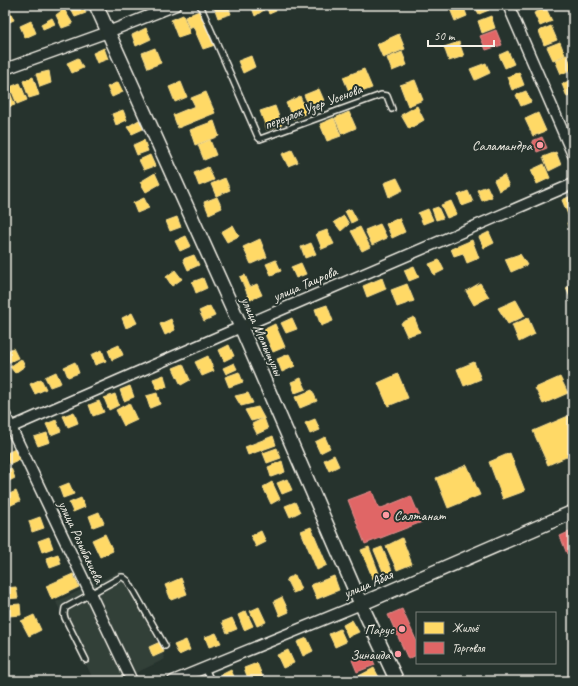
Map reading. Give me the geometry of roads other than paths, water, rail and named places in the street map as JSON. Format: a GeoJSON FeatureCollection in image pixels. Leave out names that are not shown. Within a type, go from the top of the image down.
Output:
{"type":"FeatureCollection","features":[{"type":"Feature","properties":{"kind":"street","name":"улица Момышулы"},"geometry":{"type":"LineString","coordinates":[[96,5],[241,327],[361,604],[397,681]]}},
{"type":"Feature","properties":{"kind":"street"},"geometry":{"type":"LineString","coordinates":[[5,69],[108,32],[176,5]]}},
{"type":"Feature","properties":{"kind":"street"},"geometry":{"type":"LineString","coordinates":[[508,5],[573,155]]}},
{"type":"Feature","properties":{"kind":"street","name":"улица Таирова"},"geometry":{"type":"LineString","coordinates":[[8,428],[573,184]]}},
{"type":"Feature","properties":{"kind":"street","name":"улица Розыбакиева"},"geometry":{"type":"LineString","coordinates":[[5,415],[8,428],[91,594],[132,681]]}},
{"type":"Feature","properties":{"kind":"street","name":"улица Абая"},"geometry":{"type":"LineString","coordinates":[[173,681],[361,604],[573,512]]}},
{"type":"Feature","properties":{"kind":"lane","name":"переулок Узер Усенова"},"geometry":{"type":"LineString","coordinates":[[200,5],[260,139],[381,95],[387,96],[392,109]]}},
{"type":"Feature","properties":{"kind":"lane"},"geometry":{"type":"LineString","coordinates":[[86,660],[64,614],[65,608],[121,577],[128,581],[164,646]]}},
{"type":"Feature","properties":{"kind":"lane"},"geometry":{"type":"LineString","coordinates":[[205,668],[211,681]]}},
{"type":"Feature","properties":{"kind":"place","name":"Саламандра"},"geometry":{"type":"Point","coordinates":[540,145]}},
{"type":"Feature","properties":{"kind":"place","name":"Салтанат"},"geometry":{"type":"Point","coordinates":[386,515]}},
{"type":"Feature","properties":{"kind":"place","name":"Парус"},"geometry":{"type":"Point","coordinates":[402,629]}},
{"type":"Feature","properties":{"kind":"place","name":"Зинаида"},"geometry":{"type":"Point","coordinates":[398,654]}}]}
